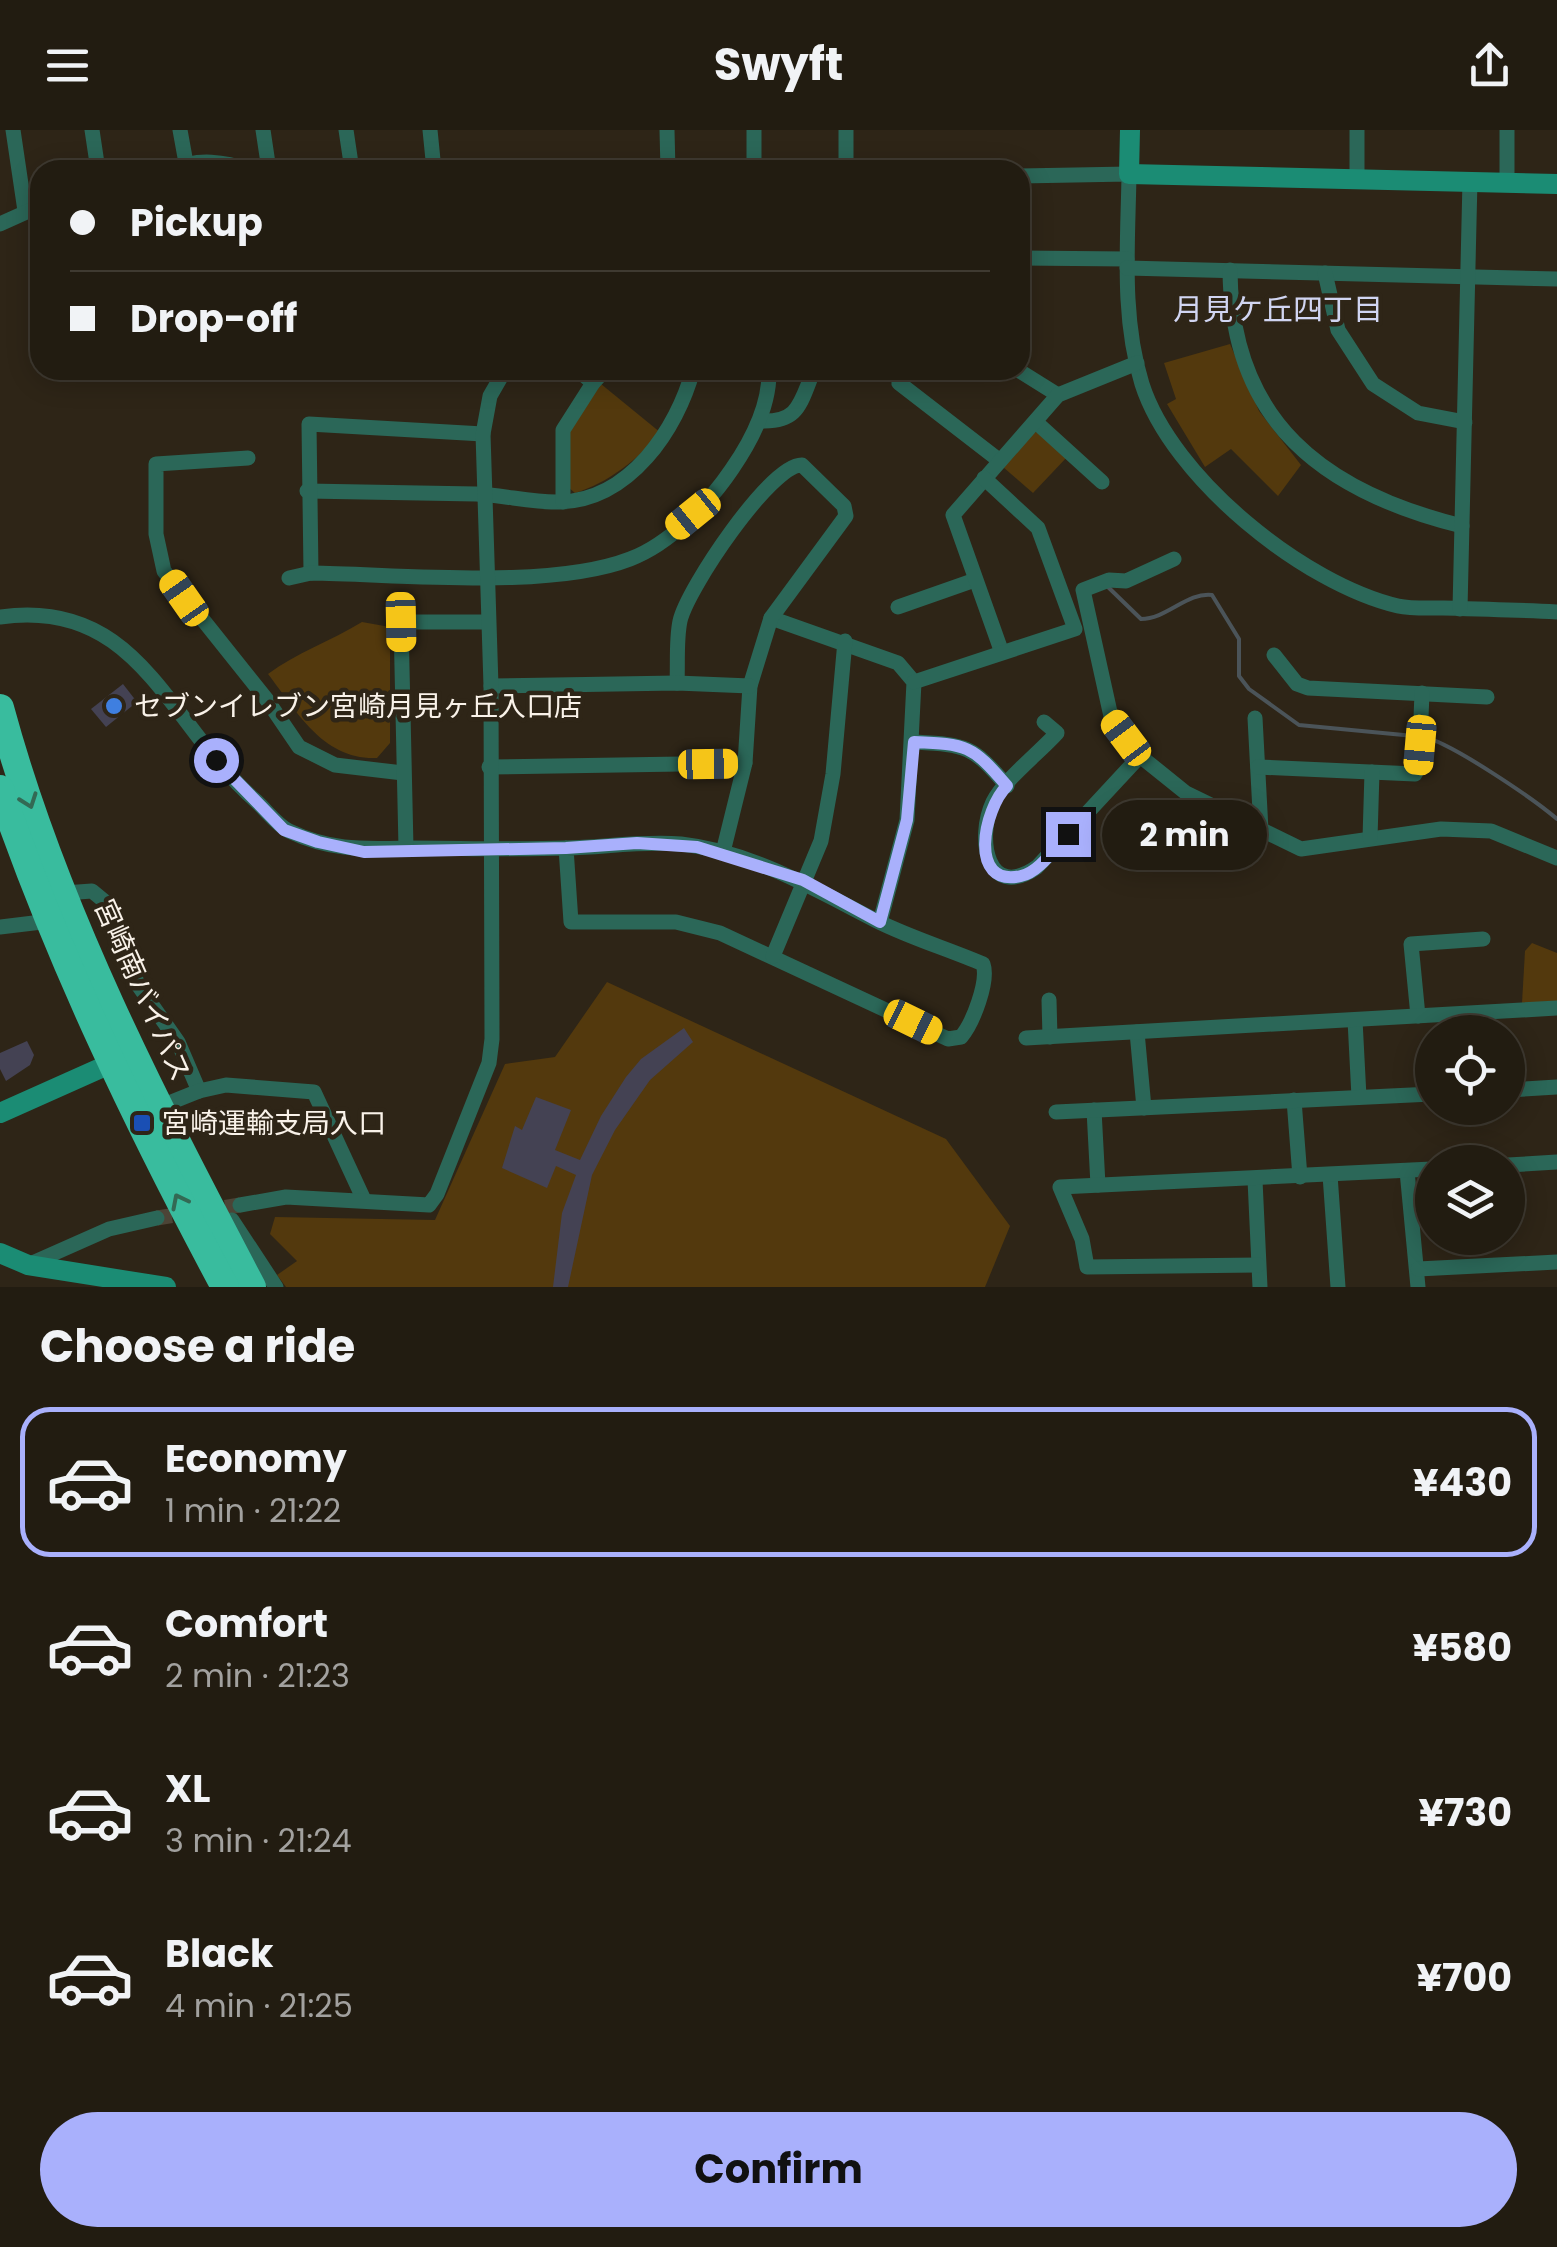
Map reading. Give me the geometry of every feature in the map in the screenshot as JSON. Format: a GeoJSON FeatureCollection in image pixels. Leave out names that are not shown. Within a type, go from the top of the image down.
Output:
{"type":"FeatureCollection","features":[{"type":"Feature","properties":{"kind":"highway","name":"宮崎南バイパス"},"geometry":{"type":"LineString","coordinates":[[0,708],[14,758],[64,894],[104,988],[159,1107],[252,1287]]}},
{"type":"Feature","properties":{"kind":"highway","name":"宮崎南バイパス"},"geometry":{"type":"LineString","coordinates":[[0,789],[50,921],[112,1063],[225,1287]]}},
{"type":"Feature","properties":{"kind":"street"},"geometry":{"type":"LineString","coordinates":[[13,130],[30,201]]}},
{"type":"Feature","properties":{"kind":"street"},"geometry":{"type":"LineString","coordinates":[[92,130],[96,160]]}},
{"type":"Feature","properties":{"kind":"street"},"geometry":{"type":"LineString","coordinates":[[180,130],[181,160]]}},
{"type":"Feature","properties":{"kind":"street"},"geometry":{"type":"LineString","coordinates":[[262,130],[267,160]]}},
{"type":"Feature","properties":{"kind":"street"},"geometry":{"type":"LineString","coordinates":[[346,130],[350,160]]}},
{"type":"Feature","properties":{"kind":"street"},"geometry":{"type":"LineString","coordinates":[[430,130],[433,160]]}},
{"type":"Feature","properties":{"kind":"street"},"geometry":{"type":"LineString","coordinates":[[667,130],[668,160]]}},
{"type":"Feature","properties":{"kind":"street"},"geometry":{"type":"LineString","coordinates":[[754,130],[754,160]]}},
{"type":"Feature","properties":{"kind":"street"},"geometry":{"type":"LineString","coordinates":[[846,130],[846,160]]}},
{"type":"Feature","properties":{"kind":"street"},"geometry":{"type":"LineString","coordinates":[[1130,130],[1129,327],[1143,388],[1166,431],[1198,476],[1262,537],[1311,570],[1399,606],[1557,612]]}},
{"type":"Feature","properties":{"kind":"street"},"geometry":{"type":"LineString","coordinates":[[1357,130],[1357,178]]}},
{"type":"Feature","properties":{"kind":"street"},"geometry":{"type":"LineString","coordinates":[[1507,130],[1508,181]]}},
{"type":"Feature","properties":{"kind":"street"},"geometry":{"type":"LineString","coordinates":[[1030,176],[1130,174],[1557,184]]}},
{"type":"Feature","properties":{"kind":"street"},"geometry":{"type":"LineString","coordinates":[[1460,609],[1470,180]]}},
{"type":"Feature","properties":{"kind":"street"},"geometry":{"type":"LineString","coordinates":[[0,224],[30,210]]}},
{"type":"Feature","properties":{"kind":"street"},"geometry":{"type":"LineString","coordinates":[[1030,258],[1230,270],[1557,279]]}},
{"type":"Feature","properties":{"kind":"street"},"geometry":{"type":"LineString","coordinates":[[1230,270],[1234,335],[1254,387],[1285,433],[1321,466],[1358,489],[1396,508],[1462,526]]}},
{"type":"Feature","properties":{"kind":"street"},"geometry":{"type":"LineString","coordinates":[[1325,273],[1338,330],[1373,384],[1418,413],[1464,422]]}},
{"type":"Feature","properties":{"kind":"street"},"geometry":{"type":"LineString","coordinates":[[1001,650],[954,514],[1058,395],[1137,363]]}},
{"type":"Feature","properties":{"kind":"street"},"geometry":{"type":"LineString","coordinates":[[1030,378],[1058,395]]}},
{"type":"Feature","properties":{"kind":"street"},"geometry":{"type":"LineString","coordinates":[[240,1204],[286,1197],[425,1206],[433,1202],[489,1063],[492,848],[483,434],[490,396],[499,380]]}},
{"type":"Feature","properties":{"kind":"street"},"geometry":{"type":"LineString","coordinates":[[589,380],[593,384]]}},
{"type":"Feature","properties":{"kind":"street"},"geometry":{"type":"LineString","coordinates":[[563,502],[563,430],[596,380]]}},
{"type":"Feature","properties":{"kind":"street"},"geometry":{"type":"LineString","coordinates":[[307,491],[483,494],[563,502],[594,494],[661,446],[684,404],[690,380]]}},
{"type":"Feature","properties":{"kind":"street"},"geometry":{"type":"LineString","coordinates":[[289,578],[310,573],[487,575],[594,570],[634,558],[716,492],[760,421],[767,380]]}},
{"type":"Feature","properties":{"kind":"street"},"geometry":{"type":"LineString","coordinates":[[760,421],[778,422],[794,414],[809,380]]}},
{"type":"Feature","properties":{"kind":"street"},"geometry":{"type":"LineString","coordinates":[[900,380],[1000,460]]}},
{"type":"Feature","properties":{"kind":"street"},"geometry":{"type":"LineString","coordinates":[[1037,423],[1102,482]]}},
{"type":"Feature","properties":{"kind":"street"},"geometry":{"type":"LineString","coordinates":[[310,573],[309,424],[483,434]]}},
{"type":"Feature","properties":{"kind":"street"},"geometry":{"type":"LineString","coordinates":[[248,458],[156,464],[156,534],[164,571],[268,700],[299,748],[335,765],[403,774]]}},
{"type":"Feature","properties":{"kind":"street"},"geometry":{"type":"LineString","coordinates":[[677,683],[680,622],[693,590],[751,507],[789,468],[802,465],[840,502],[846,516],[771,618],[750,686],[744,763],[724,852]]}},
{"type":"Feature","properties":{"kind":"street"},"geometry":{"type":"LineString","coordinates":[[914,682],[1075,628],[1038,528],[984,478]]}},
{"type":"Feature","properties":{"kind":"street"},"geometry":{"type":"LineString","coordinates":[[1174,558],[1126,581],[1102,583],[1084,590],[1106,704],[1112,721],[1140,756],[1186,792],[1301,849],[1442,829],[1491,832],[1557,858]]}},
{"type":"Feature","properties":{"kind":"street"},"geometry":{"type":"LineString","coordinates":[[898,607],[974,580]]}},
{"type":"Feature","properties":{"kind":"street"},"geometry":{"type":"LineString","coordinates":[[0,617],[74,619],[115,641],[148,674],[240,787],[284,830],[364,852],[637,843],[679,844],[724,852],[803,880],[880,922],[985,967],[968,1028],[961,1037],[948,1039],[773,956],[689,924],[571,922],[566,848]]}},
{"type":"Feature","properties":{"kind":"street"},"geometry":{"type":"LineString","coordinates":[[771,618],[898,663],[914,682],[914,742],[907,820],[880,922]]}},
{"type":"Feature","properties":{"kind":"street"},"geometry":{"type":"LineString","coordinates":[[406,848],[401,622],[486,622]]}},
{"type":"Feature","properties":{"kind":"street"},"geometry":{"type":"LineString","coordinates":[[773,956],[821,840],[829,802],[844,642]]}},
{"type":"Feature","properties":{"kind":"street"},"geometry":{"type":"LineString","coordinates":[[1274,655],[1297,684],[1308,688],[1487,696]]}},
{"type":"Feature","properties":{"kind":"street"},"geometry":{"type":"LineString","coordinates":[[490,686],[750,686]]}},
{"type":"Feature","properties":{"kind":"street"},"geometry":{"type":"LineString","coordinates":[[1258,766],[1414,774],[1420,745],[1422,693]]}},
{"type":"Feature","properties":{"kind":"street"},"geometry":{"type":"LineString","coordinates":[[1255,718],[1262,830]]}},
{"type":"Feature","properties":{"kind":"street"},"geometry":{"type":"LineString","coordinates":[[1044,722],[1057,734],[992,804],[984,838],[985,852],[1000,872],[1021,876],[1037,867],[1140,756]]}},
{"type":"Feature","properties":{"kind":"street"},"geometry":{"type":"LineString","coordinates":[[914,742],[958,744],[980,755],[1007,786]]}},
{"type":"Feature","properties":{"kind":"street"},"geometry":{"type":"LineString","coordinates":[[489,766],[744,763]]}},
{"type":"Feature","properties":{"kind":"street"},"geometry":{"type":"LineString","coordinates":[[1370,838],[1372,772]]}},
{"type":"Feature","properties":{"kind":"street"},"geometry":{"type":"LineString","coordinates":[[64,894],[92,891],[109,904],[134,975],[178,1042],[199,1091]]}},
{"type":"Feature","properties":{"kind":"street"},"geometry":{"type":"LineString","coordinates":[[0,927],[50,921]]}},
{"type":"Feature","properties":{"kind":"street"},"geometry":{"type":"LineString","coordinates":[[1418,1015],[1411,944],[1483,939]]}},
{"type":"Feature","properties":{"kind":"street"},"geometry":{"type":"LineString","coordinates":[[104,988],[134,975]]}},
{"type":"Feature","properties":{"kind":"street"},"geometry":{"type":"LineString","coordinates":[[1049,1000],[1050,1037]]}},
{"type":"Feature","properties":{"kind":"street"},"geometry":{"type":"LineString","coordinates":[[1435,1015],[1557,1008]]}},
{"type":"Feature","properties":{"kind":"street"},"geometry":{"type":"LineString","coordinates":[[1026,1038],[1415,1016]]}},
{"type":"Feature","properties":{"kind":"street"},"geometry":{"type":"LineString","coordinates":[[1356,1020],[1359,1097]]}},
{"type":"Feature","properties":{"kind":"street"},"geometry":{"type":"LineString","coordinates":[[1137,1032],[1144,1108]]}},
{"type":"Feature","properties":{"kind":"street"},"geometry":{"type":"LineString","coordinates":[[0,1113],[112,1063]]}},
{"type":"Feature","properties":{"kind":"street"},"geometry":{"type":"LineString","coordinates":[[159,1107],[226,1085],[314,1092],[364,1200]]}},
{"type":"Feature","properties":{"kind":"street"},"geometry":{"type":"LineString","coordinates":[[1525,1089],[1557,1088]]}},
{"type":"Feature","properties":{"kind":"street"},"geometry":{"type":"LineString","coordinates":[[1056,1112],[1415,1095]]}},
{"type":"Feature","properties":{"kind":"street"},"geometry":{"type":"LineString","coordinates":[[1294,1100],[1300,1177]]}},
{"type":"Feature","properties":{"kind":"street"},"geometry":{"type":"LineString","coordinates":[[1094,1110],[1098,1185]]}},
{"type":"Feature","properties":{"kind":"street"},"geometry":{"type":"LineString","coordinates":[[1525,1164],[1557,1162]]}},
{"type":"Feature","properties":{"kind":"street"},"geometry":{"type":"LineString","coordinates":[[190,1167],[218,1193],[237,1230],[276,1287]]}},
{"type":"Feature","properties":{"kind":"street"},"geometry":{"type":"LineString","coordinates":[[1258,1265],[1087,1267],[1082,1238],[1060,1187],[1415,1170]]}},
{"type":"Feature","properties":{"kind":"street"},"geometry":{"type":"LineString","coordinates":[[1407,1171],[1418,1287]]}},
{"type":"Feature","properties":{"kind":"street"},"geometry":{"type":"LineString","coordinates":[[1330,1176],[1338,1287]]}},
{"type":"Feature","properties":{"kind":"street"},"geometry":{"type":"LineString","coordinates":[[1255,1180],[1260,1287]]}},
{"type":"Feature","properties":{"kind":"street"},"geometry":{"type":"LineString","coordinates":[[28,1265],[109,1229],[158,1218]]}},
{"type":"Feature","properties":{"kind":"street"},"geometry":{"type":"LineString","coordinates":[[0,1253],[28,1265],[166,1287]]}},
{"type":"Feature","properties":{"kind":"street"},"geometry":{"type":"LineString","coordinates":[[1418,1269],[1557,1262]]}},
{"type":"Feature","properties":{"kind":"street"},"geometry":{"type":"LineString","coordinates":[[1158,1268],[1158,1287]]}},
{"type":"Feature","properties":{"kind":"street"},"geometry":{"type":"LineString","coordinates":[[74,1287],[100,1275]]}},
{"type":"Feature","properties":{"kind":"shaded area"},"geometry":{"type":"Polygon","coordinates":[[[1230,344],[1259,411],[1301,465],[1278,496],[1231,449],[1205,467],[1167,404],[1176,399],[1164,363],[1230,344]]]}},
{"type":"Feature","properties":{"kind":"shaded area"},"geometry":{"type":"Polygon","coordinates":[[[601,384],[661,433],[622,469],[575,493],[568,487],[568,432],[601,384]]]}},
{"type":"Feature","properties":{"kind":"shaded area"},"geometry":{"type":"Polygon","coordinates":[[[1035,432],[1043,434],[1068,456],[1033,493],[1003,467],[1035,432]]]}},
{"type":"Feature","properties":{"kind":"shaded area"},"geometry":{"type":"Polygon","coordinates":[[[362,622],[390,627],[390,743],[377,758],[358,757],[327,743],[301,718],[268,674],[362,622]]]}},
{"type":"Feature","properties":{"kind":"shaded area"},"geometry":{"type":"Polygon","coordinates":[[[1532,943],[1557,953],[1557,1001],[1522,1003],[1525,951],[1532,943]]]}},
{"type":"Feature","properties":{"kind":"shaded area"},"geometry":{"type":"Polygon","coordinates":[[[607,982],[946,1139],[1010,1226],[985,1287],[286,1287],[277,1275],[297,1261],[270,1234],[275,1217],[435,1220],[505,1064],[555,1057],[607,982]]]}},
{"type":"Feature","properties":{"kind":"building","name":"セブンイレブン宮崎月見ヶ丘入口店"},"geometry":{"type":"Polygon","coordinates":[[[123,684],[137,702],[106,727],[91,709],[123,684]]]}},
{"type":"Feature","properties":{"kind":"building"},"geometry":{"type":"Polygon","coordinates":[[[684,1028],[693,1042],[650,1080],[615,1130],[592,1175],[568,1287],[553,1287],[562,1213],[576,1175],[556,1166],[547,1188],[502,1168],[515,1126],[522,1130],[536,1097],[571,1110],[555,1150],[580,1160],[626,1077],[641,1059],[684,1028]]]}},
{"type":"Feature","properties":{"kind":"building"},"geometry":{"type":"Polygon","coordinates":[[[27,1041],[34,1055],[30,1065],[6,1081],[0,1069],[0,1053],[27,1041]]]}},
{"type":"Feature","properties":{"kind":"waterway"},"geometry":{"type":"LineString","coordinates":[[1108,587],[1141,619],[1160,615],[1194,597],[1212,595],[1239,639],[1239,676],[1249,689],[1299,725],[1414,736]]}},
{"type":"Feature","properties":{"kind":"waterway"},"geometry":{"type":"LineString","coordinates":[[1423,737],[1471,760],[1557,819]]}},
{"type":"Feature","properties":{"kind":"tunnel"},"geometry":{"type":"LineString","coordinates":[[157,1218],[240,1205]]}},
{"type":"Feature","properties":{"kind":"place","name":"セブンイレブン宮崎月見ヶ丘入口店"},"geometry":{"type":"Point","coordinates":[114,706]}},
{"type":"Feature","properties":{"kind":"place","name":"宮崎運輸支局入口"},"geometry":{"type":"Point","coordinates":[142,1123]}},
{"type":"Feature","properties":{"kind":"district","name":"月見ケ丘四丁目"},"geometry":{"type":"Point","coordinates":[1278,310]}},
{"type":"Feature","properties":{"kind":"route"},"geometry":{"type":"LineString","coordinates":[[216,760],[284,830],[318,842],[364,852],[679,844],[724,852],[803,880],[880,922],[907,820],[914,742],[958,744],[980,755],[1007,786],[992,804],[984,838],[988,859],[1005,875],[1029,873],[1068,834]]}}]}
